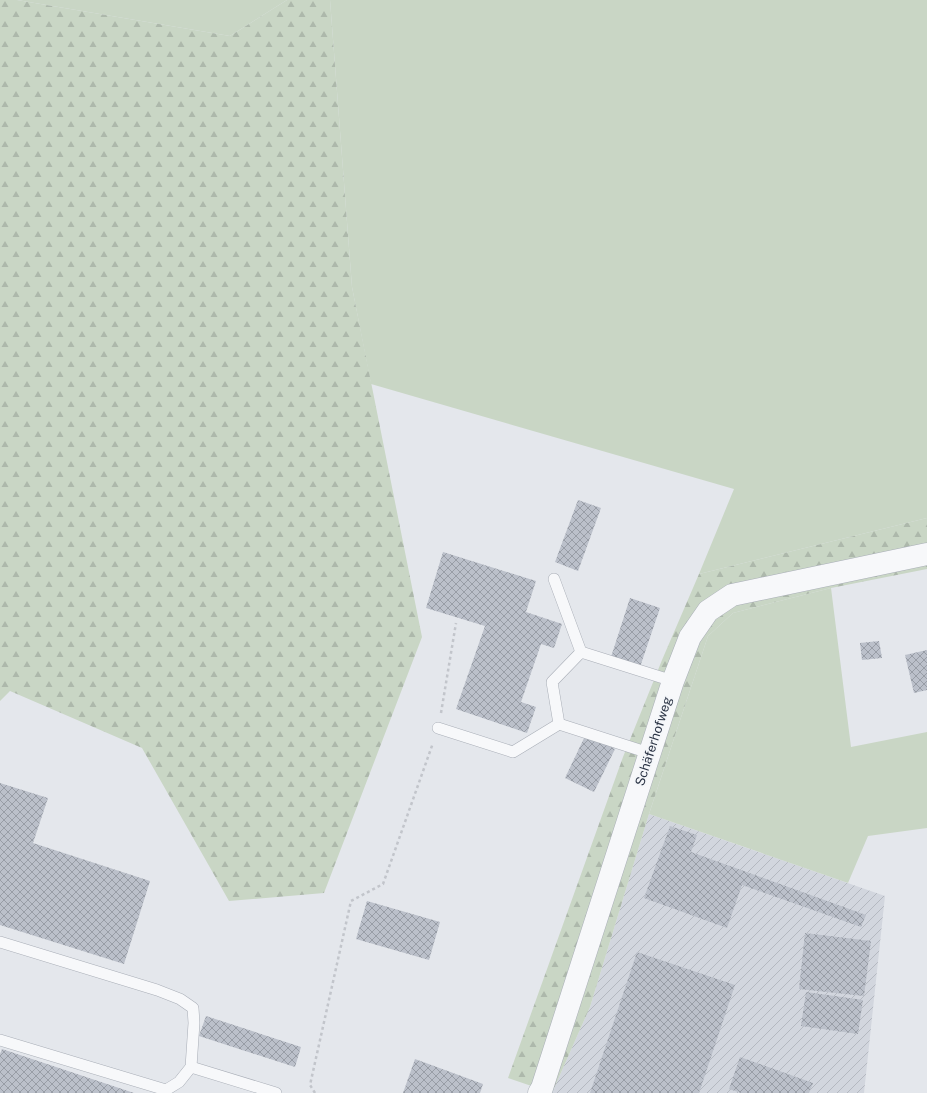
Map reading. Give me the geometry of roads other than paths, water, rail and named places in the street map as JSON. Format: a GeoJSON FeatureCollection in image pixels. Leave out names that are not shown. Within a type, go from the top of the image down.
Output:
{"type":"FeatureCollection","features":[{"type":"Feature","properties":{"kind":"street","name":"Schäferhofweg"},"geometry":{"type":"LineString","coordinates":[[539,1093],[547,1073],[673,681],[690,637],[708,611],[732,595],[927,554]]}},
{"type":"Feature","properties":{"kind":"lane"},"geometry":{"type":"LineString","coordinates":[[554,579],[581,652]]}},
{"type":"Feature","properties":{"kind":"lane"},"geometry":{"type":"LineString","coordinates":[[581,652],[673,681]]}},
{"type":"Feature","properties":{"kind":"lane"},"geometry":{"type":"LineString","coordinates":[[559,724],[552,682],[581,652]]}},
{"type":"Feature","properties":{"kind":"lane"},"geometry":{"type":"LineString","coordinates":[[438,728],[513,752],[559,724],[649,753]]}},
{"type":"Feature","properties":{"kind":"lane"},"geometry":{"type":"LineString","coordinates":[[0,942],[157,990],[180,999],[192,1008],[194,1023],[191,1067],[179,1082],[166,1090],[0,1040]]}},
{"type":"Feature","properties":{"kind":"lane"},"geometry":{"type":"LineString","coordinates":[[191,1067],[276,1093]]}}]}
